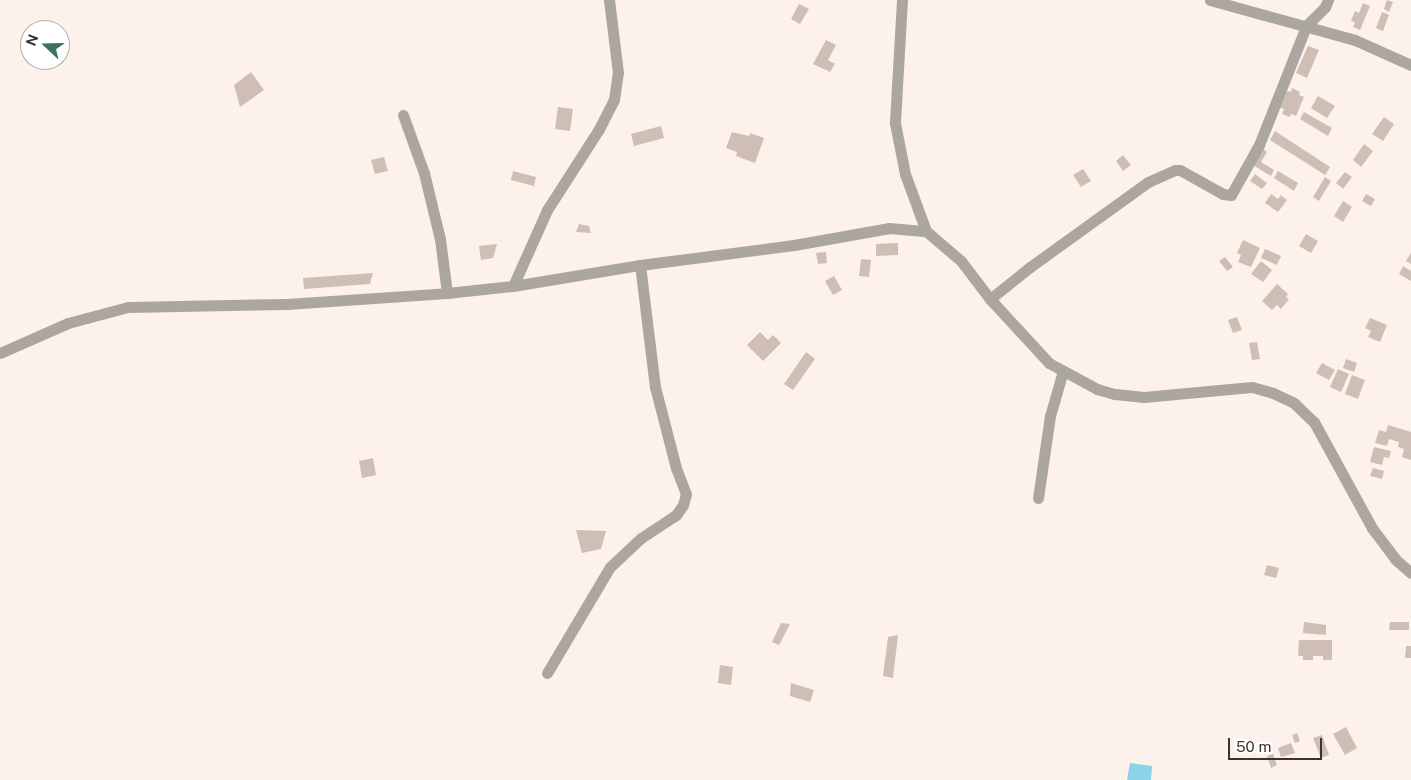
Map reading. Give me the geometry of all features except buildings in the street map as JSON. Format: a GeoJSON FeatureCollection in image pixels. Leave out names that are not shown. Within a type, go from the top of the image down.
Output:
{"type":"FeatureCollection","features":[{"type":"Feature","properties":{"kind":"street"},"geometry":{"type":"LineString","coordinates":[[513,286],[547,210],[599,129],[614,100],[618,73],[609,0]]}},
{"type":"Feature","properties":{"kind":"street"},"geometry":{"type":"LineString","coordinates":[[902,0],[895,122],[905,174],[926,231],[961,261],[990,299],[1043,356],[1063,371],[1097,389],[1114,394],[1144,398],[1252,388],[1272,392],[1294,403],[1314,422],[1372,528],[1395,559],[1411,573]]}},
{"type":"Feature","properties":{"kind":"street"},"geometry":{"type":"LineString","coordinates":[[1210,0],[1355,40],[1411,66]]}},
{"type":"Feature","properties":{"kind":"street"},"geometry":{"type":"LineString","coordinates":[[990,299],[1069,239],[1154,179],[1175,170],[1180,170],[1223,194],[1231,195],[1259,145],[1306,26],[1325,7],[1328,0]]}},
{"type":"Feature","properties":{"kind":"street"},"geometry":{"type":"LineString","coordinates":[[403,115],[424,173],[440,239],[447,293]]}},
{"type":"Feature","properties":{"kind":"street"},"geometry":{"type":"LineString","coordinates":[[0,353],[68,323],[128,307],[287,304],[447,293],[513,286],[640,265],[794,245],[889,228],[926,231]]}},
{"type":"Feature","properties":{"kind":"street"},"geometry":{"type":"LineString","coordinates":[[547,673],[610,567],[640,538],[676,515],[683,505],[686,494],[676,468],[656,388],[640,265]]}},
{"type":"Feature","properties":{"kind":"street"},"geometry":{"type":"LineString","coordinates":[[1038,498],[1050,416],[1063,371]]}},
{"type":"Feature","properties":{"kind":"water"},"geometry":{"type":"Polygon","coordinates":[[[1130,763],[1152,766],[1151,780],[1127,780],[1130,763]]]}}]}
